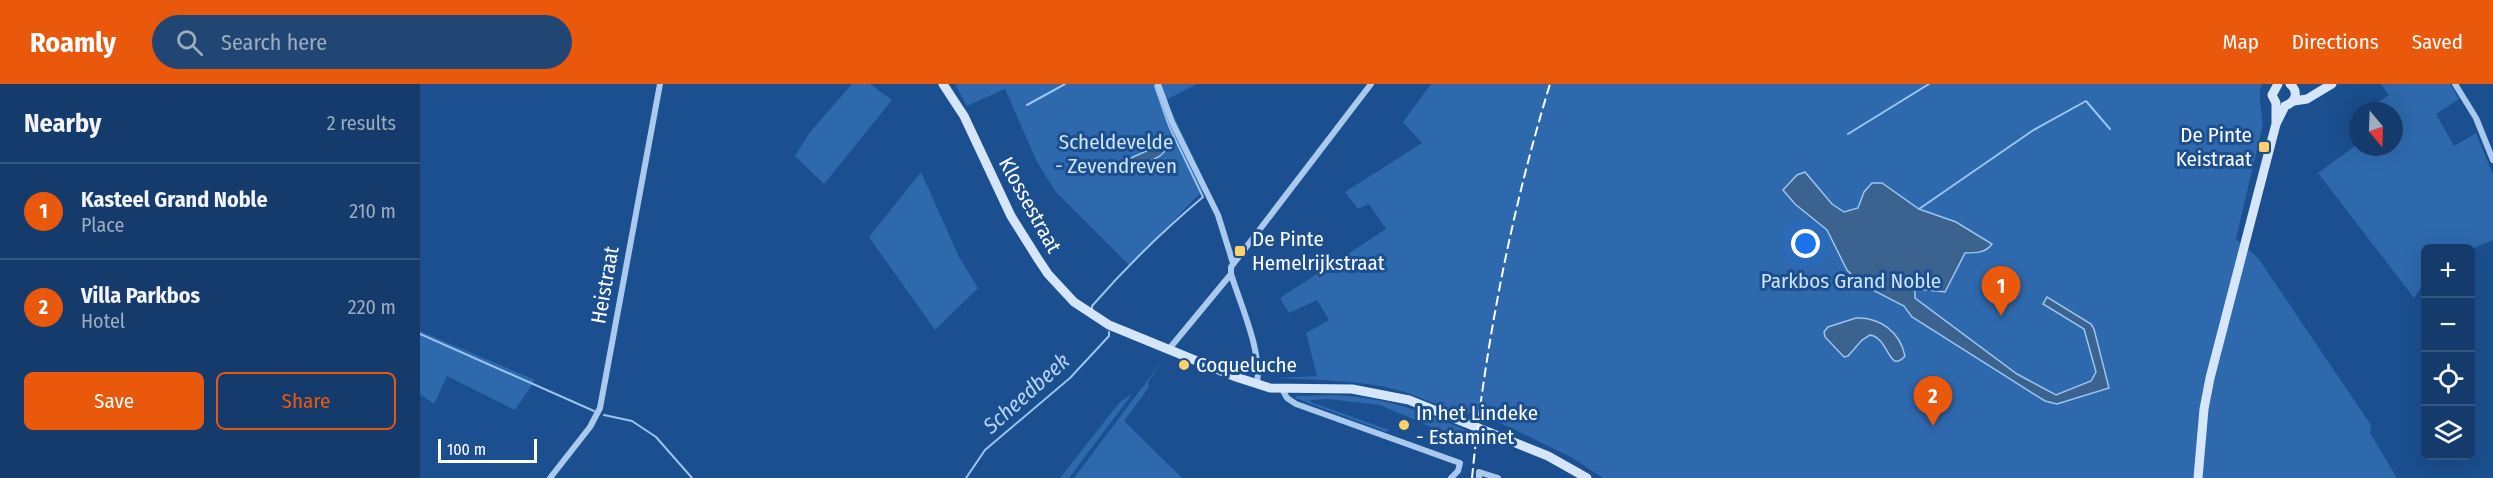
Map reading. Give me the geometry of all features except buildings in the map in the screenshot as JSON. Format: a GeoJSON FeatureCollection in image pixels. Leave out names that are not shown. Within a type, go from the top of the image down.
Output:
{"type":"FeatureCollection","features":[{"type":"Feature","properties":{"kind":"street","name":"Heistraat"},"geometry":{"type":"LineString","coordinates":[[550,478],[590,427],[600,408],[660,84]]}},
{"type":"Feature","properties":{"kind":"street","name":"Klossestraat"},"geometry":{"type":"LineString","coordinates":[[943,84],[964,116],[1011,216],[1043,267],[1074,302],[1108,326],[1257,384],[1282,389]]}},
{"type":"Feature","properties":{"kind":"street"},"geometry":{"type":"LineString","coordinates":[[1158,84],[1172,122],[1218,214],[1233,263]]}},
{"type":"Feature","properties":{"kind":"street"},"geometry":{"type":"LineString","coordinates":[[1169,349],[1230,274],[1233,263],[1371,84]]}},
{"type":"Feature","properties":{"kind":"street"},"geometry":{"type":"LineString","coordinates":[[2278,84],[2272,95],[2288,101],[2313,96],[2332,84]]}},
{"type":"Feature","properties":{"kind":"street"},"geometry":{"type":"LineString","coordinates":[[2198,478],[2204,409],[2210,378],[2276,124],[2288,101],[2290,84]]}},
{"type":"Feature","properties":{"kind":"street"},"geometry":{"type":"LineString","coordinates":[[2455,84],[2476,118],[2493,159]]}},
{"type":"Feature","properties":{"kind":"street"},"geometry":{"type":"LineString","coordinates":[[1230,274],[1254,349],[1258,367],[1257,384]]}},
{"type":"Feature","properties":{"kind":"street"},"geometry":{"type":"LineString","coordinates":[[1451,478],[1458,471],[1460,463],[1296,404],[1287,398],[1282,389],[1336,388],[1389,394],[1459,419],[1561,462],[1587,478]]}},
{"type":"Feature","properties":{"kind":"street"},"geometry":{"type":"LineString","coordinates":[[1479,475],[1498,478]]}},
{"type":"Feature","properties":{"kind":"green space"},"geometry":{"type":"Polygon","coordinates":[[[852,84],[870,84],[892,100],[824,184],[795,156],[810,132],[852,84]]]}},
{"type":"Feature","properties":{"kind":"green space","name":"Scheldevelde - Zevendreven"},"geometry":{"type":"Polygon","coordinates":[[[955,84],[1197,84],[1166,100],[1207,186],[1130,266],[1055,191],[1037,162],[1005,89],[967,106],[955,84]]]}},
{"type":"Feature","properties":{"kind":"green space","name":"Parkbos Grand Noble"},"geometry":{"type":"Polygon","coordinates":[[[1431,84],[2262,84],[2260,95],[2262,128],[2236,239],[2258,258],[2371,425],[2370,433],[2397,478],[1603,478],[1571,457],[1484,415],[1461,412],[1405,392],[1380,386],[1278,378],[1317,376],[1306,333],[1329,320],[1317,300],[1289,313],[1280,298],[1386,229],[1369,204],[1358,209],[1345,192],[1422,143],[1403,122],[1431,84]]]}},
{"type":"Feature","properties":{"kind":"green space"},"geometry":{"type":"Polygon","coordinates":[[[2381,84],[2450,84],[2459,99],[2436,114],[2454,146],[2476,133],[2493,175],[2493,240],[2475,247],[2475,244],[2421,244],[2421,287],[2414,298],[2318,173],[2349,151],[2349,156],[2403,156],[2403,102],[2379,102],[2389,95],[2381,84]]]}},
{"type":"Feature","properties":{"kind":"green space"},"geometry":{"type":"Polygon","coordinates":[[[921,172],[959,257],[978,288],[935,330],[869,237],[921,172]]]}},
{"type":"Feature","properties":{"kind":"green space"},"geometry":{"type":"Polygon","coordinates":[[[420,331],[535,380],[515,410],[447,376],[434,404],[420,394],[420,331]]]}},
{"type":"Feature","properties":{"kind":"green space"},"geometry":{"type":"Polygon","coordinates":[[[1162,361],[1148,382],[1149,387],[1124,421],[1182,478],[1074,478],[1162,361]]]}},
{"type":"Feature","properties":{"kind":"green space"},"geometry":{"type":"Polygon","coordinates":[[[1133,393],[1069,478],[1060,478],[1119,403],[1133,393]]]}},
{"type":"Feature","properties":{"kind":"green space"},"geometry":{"type":"Polygon","coordinates":[[[1334,395],[1401,406],[1465,430],[1460,436],[1455,437],[1380,405],[1328,399],[1311,400],[1311,402],[1389,430],[1386,432],[1295,398],[1296,396],[1334,395]]]}},
{"type":"Feature","properties":{"kind":"shaded area"},"geometry":{"type":"Polygon","coordinates":[[[1166,142],[1169,147],[1160,156],[1140,167],[1122,171],[1120,168],[1131,158],[1166,142]]]}},
{"type":"Feature","properties":{"kind":"shaded area"},"geometry":{"type":"Polygon","coordinates":[[[1805,172],[1832,204],[1844,212],[1858,208],[1864,192],[1872,183],[1882,183],[1919,209],[1956,222],[1992,244],[1983,251],[1965,253],[1945,292],[1918,289],[1915,291],[1915,298],[2017,374],[2056,395],[2091,381],[2096,372],[2084,329],[2043,304],[2047,297],[2091,324],[2109,388],[2057,404],[2045,401],[1912,317],[1904,306],[1861,284],[1847,270],[1827,230],[1795,204],[1783,190],[1797,175],[1805,172]]]}},
{"type":"Feature","properties":{"kind":"shaded area"},"geometry":{"type":"Polygon","coordinates":[[[1856,318],[1873,320],[1888,328],[1899,340],[1905,356],[1895,361],[1882,342],[1870,335],[1862,340],[1848,356],[1844,357],[1825,337],[1824,332],[1828,327],[1856,318]]]}},
{"type":"Feature","properties":{"kind":"waterway"},"geometry":{"type":"LineString","coordinates":[[1027,105],[1065,84]]}},
{"type":"Feature","properties":{"kind":"waterway"},"geometry":{"type":"LineString","coordinates":[[1848,134],[1929,84]]}},
{"type":"Feature","properties":{"kind":"waterway","name":"Scheedbeek"},"geometry":{"type":"LineString","coordinates":[[1092,309],[1092,306],[1131,264],[1203,197],[1169,126],[1155,86]]}},
{"type":"Feature","properties":{"kind":"waterway"},"geometry":{"type":"LineString","coordinates":[[1919,209],[2032,131],[2086,101],[2110,129]]}},
{"type":"Feature","properties":{"kind":"waterway","name":"Scheedbeek"},"geometry":{"type":"LineString","coordinates":[[966,478],[985,450],[1070,378],[1109,336],[1109,332]]}},
{"type":"Feature","properties":{"kind":"waterway"},"geometry":{"type":"LineString","coordinates":[[420,334],[594,411]]}},
{"type":"Feature","properties":{"kind":"waterway"},"geometry":{"type":"LineString","coordinates":[[604,415],[632,421],[656,437],[692,478]]}},
{"type":"Feature","properties":{"kind":"railway"},"geometry":{"type":"LineString","coordinates":[[1472,478],[1484,378],[1501,279],[1523,181],[1550,84]]}},
{"type":"Feature","properties":{"kind":"place","name":"De Pinte Keistraat"},"geometry":{"type":"Point","coordinates":[2264,147]}},
{"type":"Feature","properties":{"kind":"place","name":"De Pinte Hemelrijkstraat"},"geometry":{"type":"Point","coordinates":[1240,251]}},
{"type":"Feature","properties":{"kind":"place","name":"Kasteel Grand Noble"},"geometry":{"type":"Point","coordinates":[2001,316]}},
{"type":"Feature","properties":{"kind":"place","name":"Coqueluche"},"geometry":{"type":"Point","coordinates":[1184,365]}},
{"type":"Feature","properties":{"kind":"place","name":"In het Lindeke - Estaminet"},"geometry":{"type":"Point","coordinates":[1404,425]}},
{"type":"Feature","properties":{"kind":"place","name":"Villa Parkbos"},"geometry":{"type":"Point","coordinates":[1933,426]}}]}
